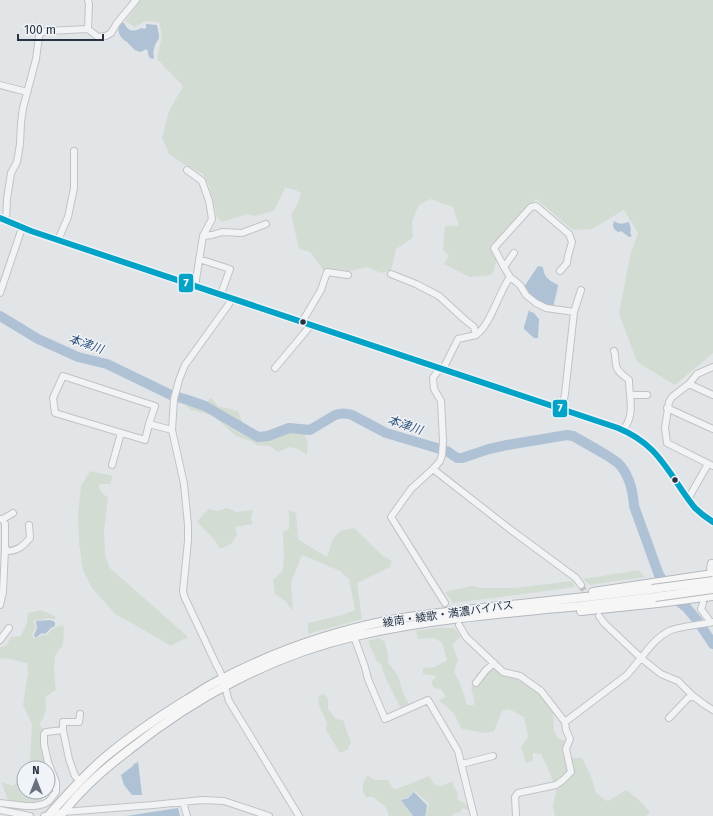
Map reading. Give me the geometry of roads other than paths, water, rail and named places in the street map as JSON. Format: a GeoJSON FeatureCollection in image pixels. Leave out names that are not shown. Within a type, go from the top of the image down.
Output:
{"type":"FeatureCollection","features":[{"type":"Feature","properties":{"kind":"highway"},"geometry":{"type":"LineString","coordinates":[[654,593],[685,578],[711,572]]}},
{"type":"Feature","properties":{"kind":"highway","name":"綾南・綾歌・満濃バイパス"},"geometry":{"type":"LineString","coordinates":[[48,816],[80,781],[103,759],[133,735],[162,715],[224,683],[353,633],[507,609],[582,606],[713,581]]}},
{"type":"Feature","properties":{"kind":"highway","name":"綾南・綾歌・満濃バイパス"},"geometry":{"type":"LineString","coordinates":[[654,593],[713,589]]}},
{"type":"Feature","properties":{"kind":"highway"},"geometry":{"type":"LineString","coordinates":[[507,609],[654,593],[695,599],[713,596]]}},
{"type":"Feature","properties":{"kind":"highway","name":"綾南・綾歌・満濃バイパス"},"geometry":{"type":"LineString","coordinates":[[62,814],[82,791],[108,766],[166,722],[224,683]]}},
{"type":"Feature","properties":{"kind":"main road"},"geometry":{"type":"LineString","coordinates":[[3,220],[22,228],[604,422],[623,430],[637,438],[652,451],[688,499],[699,511],[713,522]]}},
{"type":"Feature","properties":{"kind":"street"},"geometry":{"type":"LineString","coordinates":[[88,0],[88,29]]}},
{"type":"Feature","properties":{"kind":"street"},"geometry":{"type":"LineString","coordinates":[[3,220],[11,173],[17,162],[20,144],[20,123],[26,92],[36,59],[39,36],[41,33],[46,31],[88,29],[98,37],[106,36],[111,33],[117,23],[136,0]]}},
{"type":"Feature","properties":{"kind":"street"},"geometry":{"type":"LineString","coordinates":[[0,85],[26,92]]}},
{"type":"Feature","properties":{"kind":"street"},"geometry":{"type":"LineString","coordinates":[[58,240],[68,216],[74,188],[74,151]]}},
{"type":"Feature","properties":{"kind":"street"},"geometry":{"type":"LineString","coordinates":[[187,170],[202,181],[209,201],[212,220],[203,236],[195,286]]}},
{"type":"Feature","properties":{"kind":"street"},"geometry":{"type":"LineString","coordinates":[[560,271],[567,263],[572,242],[569,234],[536,206],[531,207],[494,248],[510,277],[520,285],[526,294],[536,303],[546,308],[574,312]]}},
{"type":"Feature","properties":{"kind":"street"},"geometry":{"type":"LineString","coordinates":[[203,236],[212,236],[222,232],[242,232],[266,224]]}},
{"type":"Feature","properties":{"kind":"street"},"geometry":{"type":"LineString","coordinates":[[0,293],[22,228]]}},
{"type":"Feature","properties":{"kind":"street"},"geometry":{"type":"LineString","coordinates":[[504,267],[514,254]]}},
{"type":"Feature","properties":{"kind":"street"},"geometry":{"type":"LineString","coordinates":[[199,259],[230,269],[221,294]]}},
{"type":"Feature","properties":{"kind":"street"},"geometry":{"type":"LineString","coordinates":[[302,322],[321,290],[327,272],[348,275]]}},
{"type":"Feature","properties":{"kind":"street"},"geometry":{"type":"LineString","coordinates":[[391,274],[416,284],[439,296],[474,327],[476,335]]}},
{"type":"Feature","properties":{"kind":"street"},"geometry":{"type":"LineString","coordinates":[[445,603],[391,517],[411,490],[440,461],[442,455],[443,441],[441,401],[434,389],[433,378],[437,372],[443,369],[458,339],[476,335],[484,327],[504,285],[510,277]]}},
{"type":"Feature","properties":{"kind":"street"},"geometry":{"type":"LineString","coordinates":[[562,408],[565,394],[574,312],[582,290]]}},
{"type":"Feature","properties":{"kind":"street"},"geometry":{"type":"LineString","coordinates":[[232,298],[185,365],[175,392],[172,430],[184,484],[188,525],[188,541],[183,591],[217,666],[222,672],[229,701],[299,816]]}},
{"type":"Feature","properties":{"kind":"street"},"geometry":{"type":"LineString","coordinates":[[275,368],[311,325]]}},
{"type":"Feature","properties":{"kind":"street"},"geometry":{"type":"LineString","coordinates":[[614,351],[616,354],[616,365],[619,372],[629,380],[631,395],[631,412],[628,424],[623,430]]}},
{"type":"Feature","properties":{"kind":"street"},"geometry":{"type":"LineString","coordinates":[[688,499],[711,465],[667,443],[665,428],[667,408],[672,398],[689,384],[697,374],[713,367]]}},
{"type":"Feature","properties":{"kind":"street"},"geometry":{"type":"LineString","coordinates":[[63,376],[155,406],[150,424],[145,440],[55,413],[53,398],[63,376]]}},
{"type":"Feature","properties":{"kind":"street"},"geometry":{"type":"LineString","coordinates":[[689,384],[713,395]]}},
{"type":"Feature","properties":{"kind":"street"},"geometry":{"type":"LineString","coordinates":[[631,395],[647,395]]}},
{"type":"Feature","properties":{"kind":"street"},"geometry":{"type":"LineString","coordinates":[[667,408],[713,430]]}},
{"type":"Feature","properties":{"kind":"street"},"geometry":{"type":"LineString","coordinates":[[150,424],[172,430]]}},
{"type":"Feature","properties":{"kind":"street"},"geometry":{"type":"LineString","coordinates":[[112,465],[121,432]]}},
{"type":"Feature","properties":{"kind":"street"},"geometry":{"type":"LineString","coordinates":[[433,469],[511,530],[576,578],[581,585]]}},
{"type":"Feature","properties":{"kind":"street"},"geometry":{"type":"LineString","coordinates":[[0,606],[4,592],[5,548],[5,524],[1,519],[13,513]]}},
{"type":"Feature","properties":{"kind":"street"},"geometry":{"type":"LineString","coordinates":[[5,548],[8,551],[14,551],[24,546],[30,538],[29,525]]}},
{"type":"Feature","properties":{"kind":"street"},"geometry":{"type":"LineString","coordinates":[[711,572],[711,563],[713,563]]}},
{"type":"Feature","properties":{"kind":"street"},"geometry":{"type":"LineString","coordinates":[[565,722],[627,675],[660,637],[677,628],[710,623],[701,609],[703,603]]}},
{"type":"Feature","properties":{"kind":"street"},"geometry":{"type":"LineString","coordinates":[[599,616],[604,623],[641,658],[661,674],[678,681],[705,706],[713,710]]}},
{"type":"Feature","properties":{"kind":"street"},"geometry":{"type":"LineString","coordinates":[[459,624],[466,637],[503,672],[520,676],[541,691],[565,722],[566,730],[570,739],[566,749],[571,772],[556,785],[518,793],[515,797],[516,816]]}},
{"type":"Feature","properties":{"kind":"street"},"geometry":{"type":"LineString","coordinates":[[0,640],[9,628]]}},
{"type":"Feature","properties":{"kind":"street"},"geometry":{"type":"LineString","coordinates":[[353,633],[368,679],[385,719],[428,700],[458,751],[474,816]]}},
{"type":"Feature","properties":{"kind":"street"},"geometry":{"type":"LineString","coordinates":[[476,683],[486,670],[494,663]]}},
{"type":"Feature","properties":{"kind":"street"},"geometry":{"type":"LineString","coordinates":[[669,718],[688,698],[693,696]]}},
{"type":"Feature","properties":{"kind":"street"},"geometry":{"type":"LineString","coordinates":[[80,714],[79,722],[63,722],[69,759],[75,776],[80,781]]}},
{"type":"Feature","properties":{"kind":"street"},"geometry":{"type":"LineString","coordinates":[[30,816],[0,810],[0,803],[26,806],[44,804],[49,801],[56,792],[56,782],[48,762],[44,744],[44,734],[46,732],[64,730]]}},
{"type":"Feature","properties":{"kind":"street"},"geometry":{"type":"LineString","coordinates":[[462,764],[493,756]]}},
{"type":"Feature","properties":{"kind":"street"},"geometry":{"type":"LineString","coordinates":[[44,816],[202,800],[219,800],[229,802],[269,816]]}},
{"type":"Feature","properties":{"kind":"street"},"geometry":{"type":"LineString","coordinates":[[183,802],[187,816]]}},
{"type":"Feature","properties":{"kind":"water"},"geometry":{"type":"Polygon","coordinates":[[[121,23],[124,23],[129,30],[133,31],[146,28],[146,24],[157,25],[159,39],[154,48],[153,59],[150,58],[146,49],[141,52],[137,51],[122,39],[118,30],[121,23]]]}},
{"type":"Feature","properties":{"kind":"water"},"geometry":{"type":"Polygon","coordinates":[[[614,221],[621,224],[629,222],[631,229],[630,233],[632,236],[629,237],[621,231],[618,232],[614,229],[614,221]]]}},
{"type":"Feature","properties":{"kind":"water"},"geometry":{"type":"Polygon","coordinates":[[[538,266],[543,267],[544,274],[552,282],[558,285],[553,307],[541,302],[524,287],[538,266]]]}},
{"type":"Feature","properties":{"kind":"water"},"geometry":{"type":"Polygon","coordinates":[[[529,310],[539,319],[538,338],[534,338],[524,329],[529,310]]]}},
{"type":"Feature","properties":{"kind":"water"},"geometry":{"type":"Polygon","coordinates":[[[50,620],[55,622],[55,626],[45,634],[42,633],[35,638],[34,635],[37,628],[36,621],[50,620]]]}},
{"type":"Feature","properties":{"kind":"water"},"geometry":{"type":"Polygon","coordinates":[[[138,761],[142,795],[132,795],[124,785],[121,775],[138,761]]]}},
{"type":"Feature","properties":{"kind":"water"},"geometry":{"type":"Polygon","coordinates":[[[414,792],[427,805],[425,816],[413,816],[401,800],[408,798],[414,792]]]}},
{"type":"Feature","properties":{"kind":"water"},"geometry":{"type":"Polygon","coordinates":[[[178,808],[180,816],[126,816],[178,808]]]}},
{"type":"Feature","properties":{"kind":"waterway","name":"本津川"},"geometry":{"type":"LineString","coordinates":[[0,316],[38,339],[78,357],[107,364],[171,395],[205,406],[258,437],[268,436],[289,428],[310,430],[339,414],[352,415],[386,433],[447,451],[457,458],[462,458],[507,445],[567,435],[573,436],[608,456],[622,467],[630,483],[634,506],[659,575],[677,600],[686,607],[697,620],[713,644]]}},
{"type":"Feature","properties":{"kind":"tunnel"},"geometry":{"type":"LineString","coordinates":[[581,585],[589,599]]}}]}
